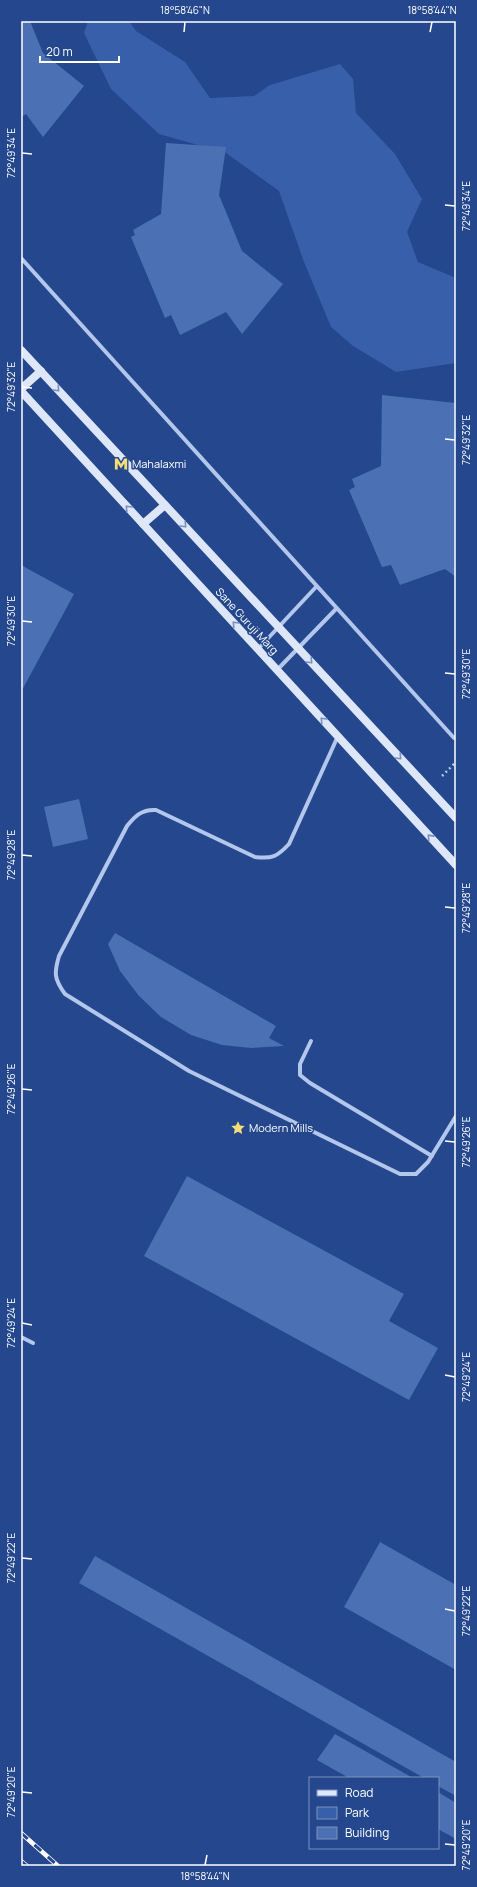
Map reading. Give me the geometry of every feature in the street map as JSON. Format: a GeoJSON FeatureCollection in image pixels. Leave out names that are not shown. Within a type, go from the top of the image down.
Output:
{"type":"FeatureCollection","features":[{"type":"Feature","properties":{"kind":"main road","name":"Sane Guruji Marg"},"geometry":{"type":"LineString","coordinates":[[21,350],[456,818]]}},
{"type":"Feature","properties":{"kind":"main road"},"geometry":{"type":"LineString","coordinates":[[21,390],[40,371]]}},
{"type":"Feature","properties":{"kind":"main road","name":"Sane Guruji Marg"},"geometry":{"type":"LineString","coordinates":[[21,390],[456,866]]}},
{"type":"Feature","properties":{"kind":"main road"},"geometry":{"type":"LineString","coordinates":[[143,524],[165,505]]}},
{"type":"Feature","properties":{"kind":"street"},"geometry":{"type":"LineString","coordinates":[[21,258],[316,587],[454,738]]}},
{"type":"Feature","properties":{"kind":"street"},"geometry":{"type":"LineString","coordinates":[[258,649],[316,587]]}},
{"type":"Feature","properties":{"kind":"street"},"geometry":{"type":"LineString","coordinates":[[277,670],[336,609]]}},
{"type":"Feature","properties":{"kind":"street"},"geometry":{"type":"LineString","coordinates":[[338,736],[289,844],[281,853],[269,859],[255,857],[156,810],[148,810],[136,815],[127,826],[59,956],[55,970],[57,983],[65,994],[189,1070],[400,1174],[416,1174],[428,1162],[456,1116]]}},
{"type":"Feature","properties":{"kind":"street"},"geometry":{"type":"LineString","coordinates":[[311,1041],[300,1064],[300,1075],[310,1083],[432,1156]]}},
{"type":"Feature","properties":{"kind":"street"},"geometry":{"type":"LineString","coordinates":[[21,1337],[33,1344]]}},
{"type":"Feature","properties":{"kind":"green space"},"geometry":{"type":"Polygon","coordinates":[[[88,21],[129,21],[136,31],[185,62],[210,98],[254,96],[270,85],[340,64],[353,79],[356,113],[395,154],[422,199],[407,232],[418,262],[456,278],[456,363],[396,372],[353,346],[331,327],[304,262],[279,191],[226,153],[159,134],[111,89],[84,33],[88,21]]]}},
{"type":"Feature","properties":{"kind":"building"},"geometry":{"type":"Polygon","coordinates":[[[21,21],[30,21],[43,53],[84,86],[43,137],[26,114],[21,117],[21,21]]]}},
{"type":"Feature","properties":{"kind":"building"},"geometry":{"type":"Polygon","coordinates":[[[166,143],[226,147],[219,195],[242,251],[283,284],[242,334],[226,312],[180,335],[171,315],[165,318],[131,237],[135,235],[133,230],[161,214],[166,143]]]}},
{"type":"Feature","properties":{"kind":"building"},"geometry":{"type":"Polygon","coordinates":[[[382,395],[456,403],[456,577],[445,569],[400,585],[391,565],[382,567],[349,490],[355,487],[352,479],[381,466],[382,395]]]}},
{"type":"Feature","properties":{"kind":"building"},"geometry":{"type":"Polygon","coordinates":[[[21,565],[74,594],[21,692],[21,565]]]}},
{"type":"Feature","properties":{"kind":"building"},"geometry":{"type":"Polygon","coordinates":[[[79,799],[88,839],[53,847],[44,807],[79,799]]]}},
{"type":"Feature","properties":{"kind":"building"},"geometry":{"type":"Polygon","coordinates":[[[115,933],[276,1026],[269,1038],[284,1046],[251,1048],[222,1045],[191,1035],[161,1017],[139,996],[120,971],[108,944],[115,933]]]}},
{"type":"Feature","properties":{"kind":"building"},"geometry":{"type":"Polygon","coordinates":[[[187,1176],[404,1294],[389,1321],[438,1348],[409,1400],[144,1256],[187,1176]]]}},
{"type":"Feature","properties":{"kind":"building"},"geometry":{"type":"Polygon","coordinates":[[[380,1542],[456,1585],[456,1670],[344,1607],[380,1542]]]}},
{"type":"Feature","properties":{"kind":"building"},"geometry":{"type":"Polygon","coordinates":[[[95,1556],[456,1762],[456,1796],[439,1787],[439,1777],[422,1777],[79,1583],[95,1556]]]}},
{"type":"Feature","properties":{"kind":"building"},"geometry":{"type":"Polygon","coordinates":[[[335,1734],[411,1777],[347,1777],[317,1760],[335,1734]]]}},
{"type":"Feature","properties":{"kind":"building"},"geometry":{"type":"Polygon","coordinates":[[[439,1793],[456,1803],[456,1839],[439,1830],[439,1793]]]}},
{"type":"Feature","properties":{"kind":"railway"},"geometry":{"type":"LineString","coordinates":[[21,1833],[58,1866]]}},
{"type":"Feature","properties":{"kind":"railway"},"geometry":{"type":"LineString","coordinates":[[21,1861],[27,1866]]}},
{"type":"Feature","properties":{"kind":"place","name":"Mahalaxmi"},"geometry":{"type":"Point","coordinates":[121,464]}},
{"type":"Feature","properties":{"kind":"place","name":"Modern Mills"},"geometry":{"type":"Point","coordinates":[238,1128]}}]}
